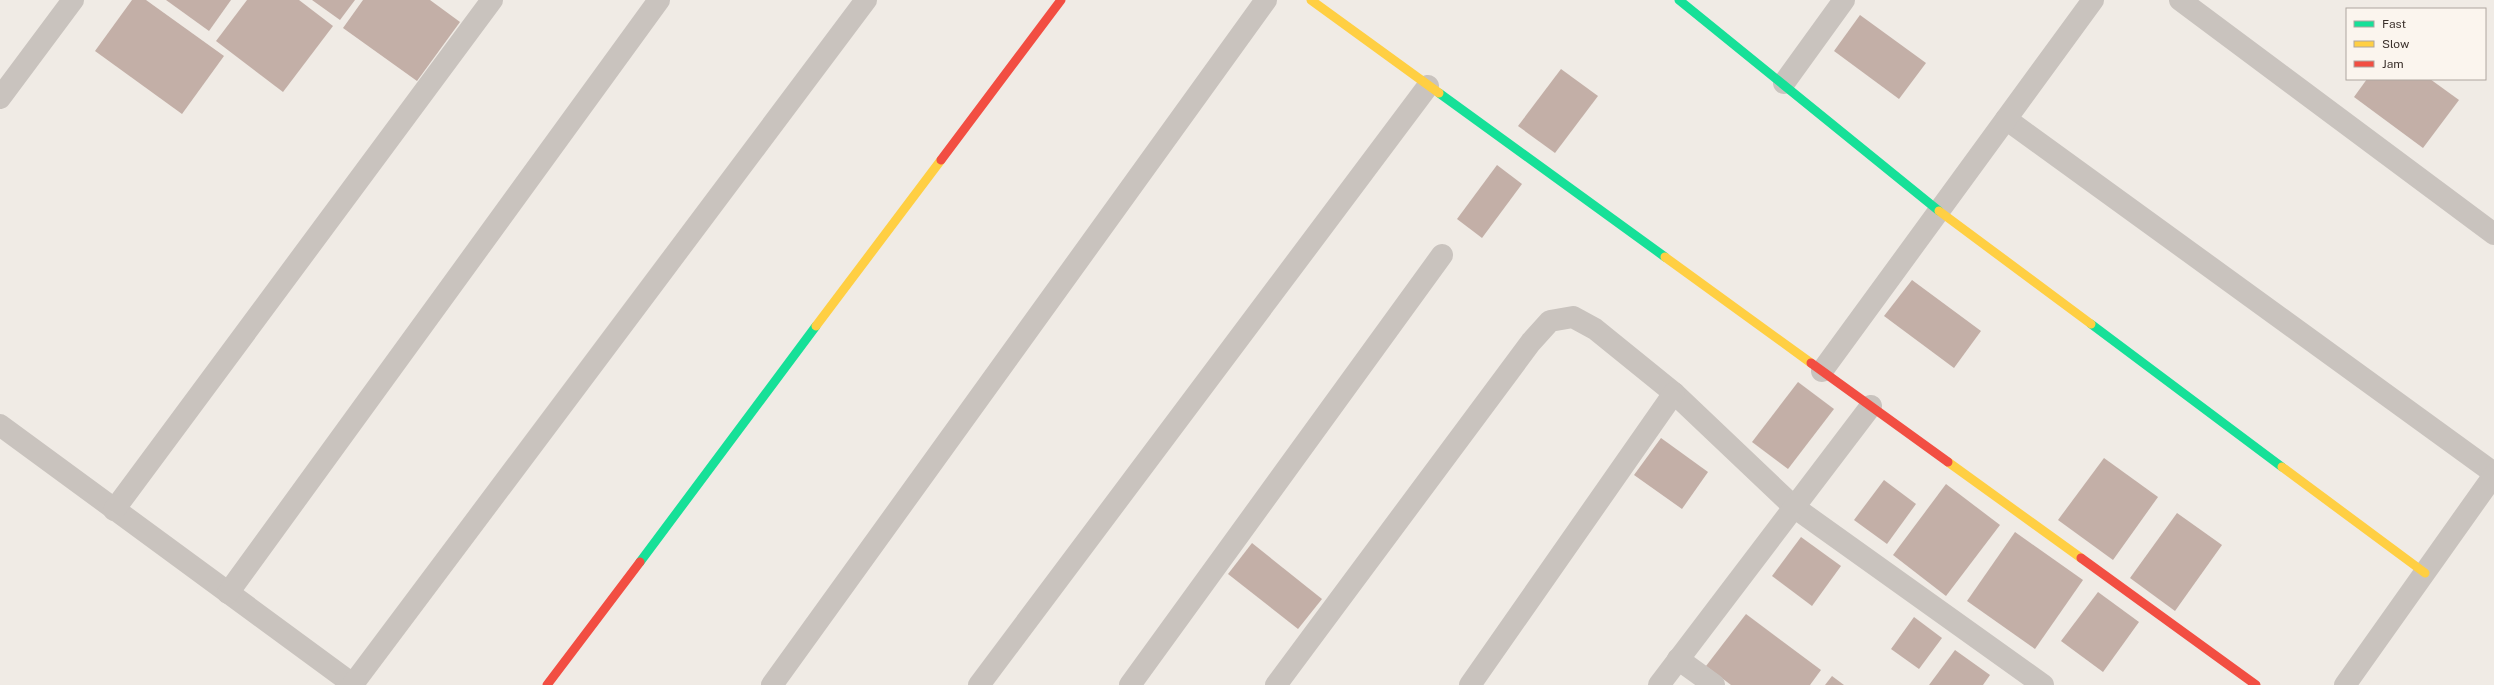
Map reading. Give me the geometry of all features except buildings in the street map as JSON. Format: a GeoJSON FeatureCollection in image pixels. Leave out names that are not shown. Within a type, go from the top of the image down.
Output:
{"type":"FeatureCollection","features":[{"type":"Feature","properties":{"kind":"street"},"geometry":{"type":"LineString","coordinates":[[3,89],[73,0]]}},
{"type":"Feature","properties":{"kind":"street"},"geometry":{"type":"LineString","coordinates":[[114,510],[492,0]]}},
{"type":"Feature","properties":{"kind":"street"},"geometry":{"type":"LineString","coordinates":[[228,593],[659,0]]}},
{"type":"Feature","properties":{"kind":"street"},"geometry":{"type":"LineString","coordinates":[[0,425],[114,510],[354,684],[866,0]]}},
{"type":"Feature","properties":{"kind":"street"},"geometry":{"type":"LineString","coordinates":[[547,685],[1062,0]]}},
{"type":"Feature","properties":{"kind":"street"},"geometry":{"type":"LineString","coordinates":[[772,685],[1266,0]]}},
{"type":"Feature","properties":{"kind":"street"},"geometry":{"type":"LineString","coordinates":[[1311,0],[2256,685]]}},
{"type":"Feature","properties":{"kind":"street"},"geometry":{"type":"LineString","coordinates":[[1679,0],[1784,83],[1939,211],[2425,573]]}},
{"type":"Feature","properties":{"kind":"street"},"geometry":{"type":"LineString","coordinates":[[1784,83],[1844,0]]}},
{"type":"Feature","properties":{"kind":"street"},"geometry":{"type":"LineString","coordinates":[[1822,371],[2093,0]]}},
{"type":"Feature","properties":{"kind":"street"},"geometry":{"type":"LineString","coordinates":[[2180,0],[2494,234]]}},
{"type":"Feature","properties":{"kind":"street"},"geometry":{"type":"LineString","coordinates":[[979,685],[1428,86]]}},
{"type":"Feature","properties":{"kind":"street"},"geometry":{"type":"LineString","coordinates":[[2006,119],[2491,484],[2425,573],[2346,685]]}},
{"type":"Feature","properties":{"kind":"street"},"geometry":{"type":"LineString","coordinates":[[1130,685],[1442,255]]}},
{"type":"Feature","properties":{"kind":"street"},"geometry":{"type":"LineString","coordinates":[[1276,685],[1531,342],[1550,322],[1573,317],[1595,329],[1674,393],[1794,507],[2043,685]]}},
{"type":"Feature","properties":{"kind":"street"},"geometry":{"type":"LineString","coordinates":[[1470,685],[1674,393]]}},
{"type":"Feature","properties":{"kind":"street"},"geometry":{"type":"LineString","coordinates":[[1659,685],[1871,406]]}},
{"type":"Feature","properties":{"kind":"street"},"geometry":{"type":"LineString","coordinates":[[1678,659],[1714,685]]}},
{"type":"Feature","properties":{"kind":"traffic: fast"},"geometry":{"type":"LineString","coordinates":[[1679,0],[1939,211]]}},
{"type":"Feature","properties":{"kind":"traffic: fast"},"geometry":{"type":"LineString","coordinates":[[1439,93],[1665,257]]}},
{"type":"Feature","properties":{"kind":"traffic: fast"},"geometry":{"type":"LineString","coordinates":[[2091,324],[2282,467]]}},
{"type":"Feature","properties":{"kind":"traffic: fast"},"geometry":{"type":"LineString","coordinates":[[640,562],[816,326]]}},
{"type":"Feature","properties":{"kind":"traffic: slow"},"geometry":{"type":"LineString","coordinates":[[1311,0],[1439,93]]}},
{"type":"Feature","properties":{"kind":"traffic: slow"},"geometry":{"type":"LineString","coordinates":[[816,326],[941,160]]}},
{"type":"Feature","properties":{"kind":"traffic: slow"},"geometry":{"type":"LineString","coordinates":[[1939,211],[2091,324]]}},
{"type":"Feature","properties":{"kind":"traffic: slow"},"geometry":{"type":"LineString","coordinates":[[1665,257],[1811,363]]}},
{"type":"Feature","properties":{"kind":"traffic: slow"},"geometry":{"type":"LineString","coordinates":[[1948,462],[2081,558]]}},
{"type":"Feature","properties":{"kind":"traffic: slow"},"geometry":{"type":"LineString","coordinates":[[2282,467],[2425,573]]}},
{"type":"Feature","properties":{"kind":"traffic: jam"},"geometry":{"type":"LineString","coordinates":[[941,160],[1061,0]]}},
{"type":"Feature","properties":{"kind":"traffic: jam"},"geometry":{"type":"LineString","coordinates":[[1811,363],[1948,462]]}},
{"type":"Feature","properties":{"kind":"traffic: jam"},"geometry":{"type":"LineString","coordinates":[[2081,558],[2256,685]]}},
{"type":"Feature","properties":{"kind":"traffic: jam"},"geometry":{"type":"LineString","coordinates":[[547,685],[640,562]]}}]}
